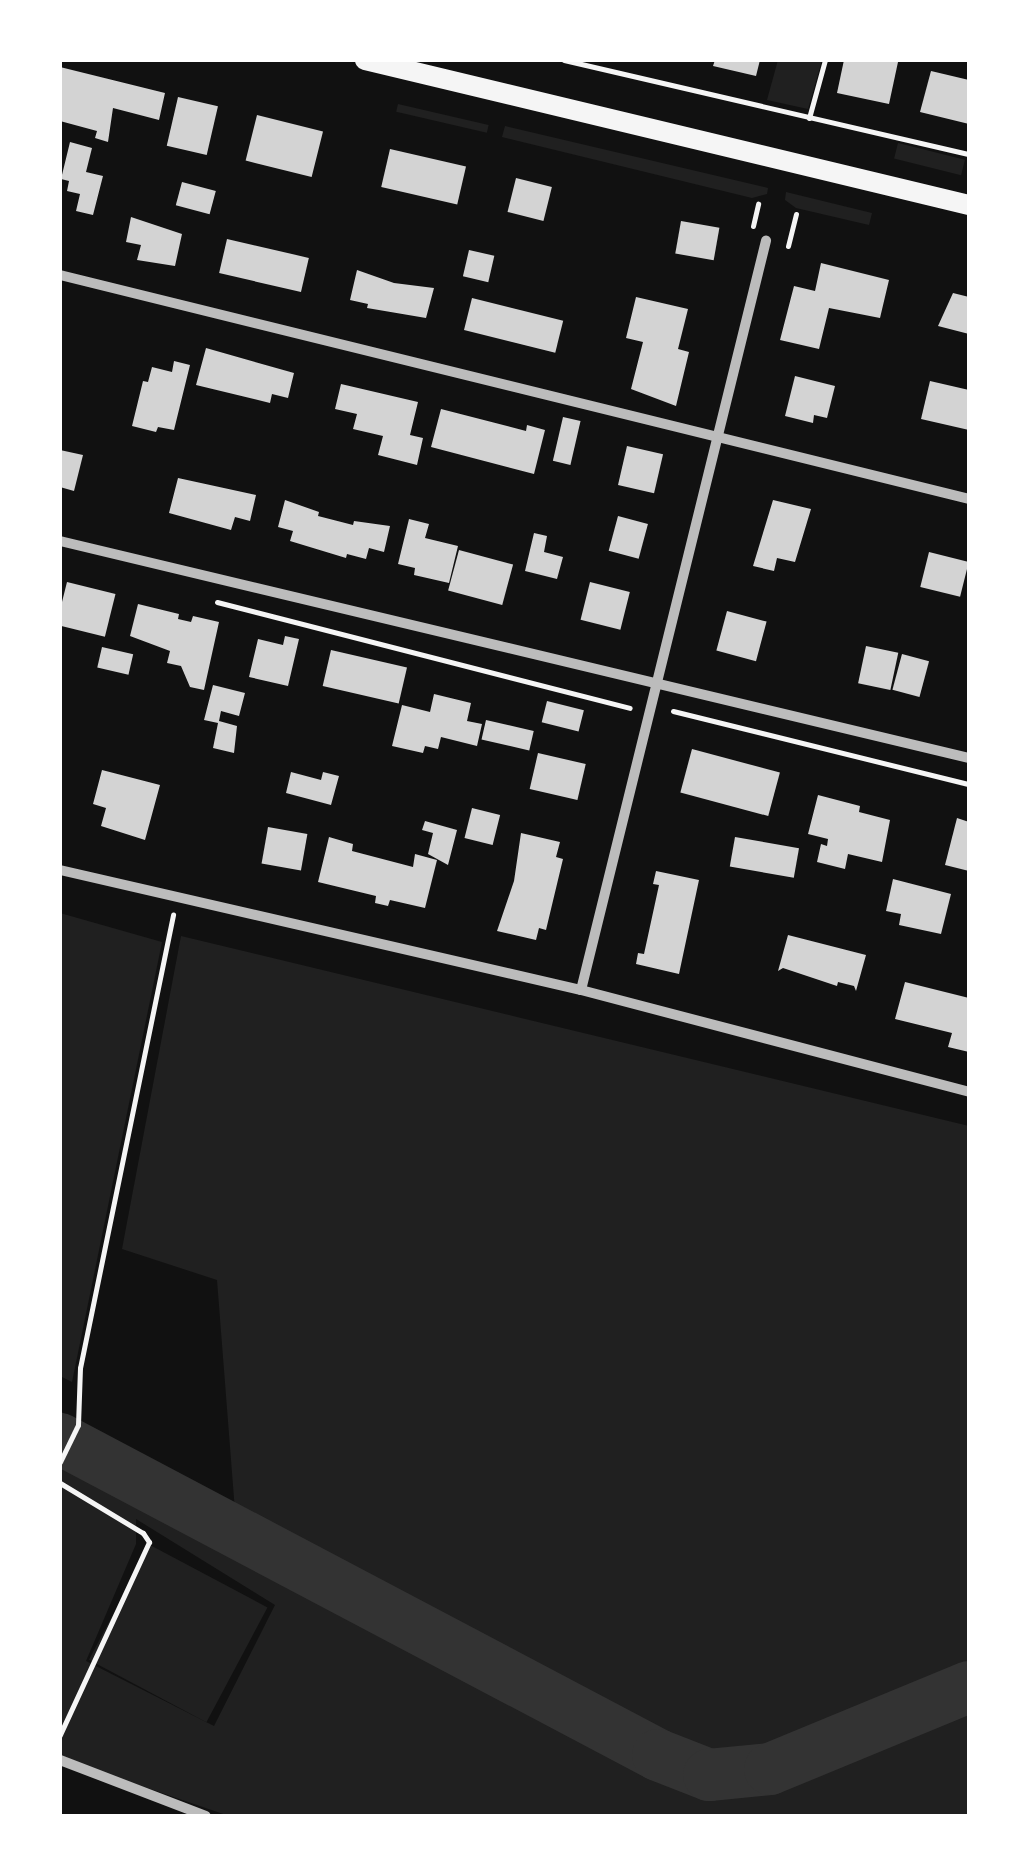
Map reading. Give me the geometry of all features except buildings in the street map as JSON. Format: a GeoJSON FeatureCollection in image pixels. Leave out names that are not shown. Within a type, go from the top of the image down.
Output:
{"type":"FeatureCollection","features":[{"type":"Feature","properties":{"kind":"main road"},"geometry":{"type":"LineString","coordinates":[[365,60],[969,205]]}},
{"type":"Feature","properties":{"kind":"street"},"geometry":{"type":"LineString","coordinates":[[581,990],[766,241]]}},
{"type":"Feature","properties":{"kind":"street"},"geometry":{"type":"LineString","coordinates":[[60,276],[969,499]]}},
{"type":"Feature","properties":{"kind":"street"},"geometry":{"type":"LineString","coordinates":[[60,541],[969,758]]}},
{"type":"Feature","properties":{"kind":"street"},"geometry":{"type":"LineString","coordinates":[[60,870],[581,990],[969,1092]]}},
{"type":"Feature","properties":{"kind":"street"},"geometry":{"type":"LineString","coordinates":[[60,1760],[206,1816]]}},
{"type":"Feature","properties":{"kind":"path"},"geometry":{"type":"LineString","coordinates":[[564,60],[969,154]]}},
{"type":"Feature","properties":{"kind":"path"},"geometry":{"type":"LineString","coordinates":[[808,118],[824,60]]}},
{"type":"Feature","properties":{"kind":"path"},"geometry":{"type":"LineString","coordinates":[[212,600],[630,706],[626,725]]}},
{"type":"Feature","properties":{"kind":"path"},"geometry":{"type":"LineString","coordinates":[[673,711],[969,784]]}},
{"type":"Feature","properties":{"kind":"path"},"geometry":{"type":"LineString","coordinates":[[60,1462],[78,1425],[80,1368],[176,896]]}},
{"type":"Feature","properties":{"kind":"path"},"geometry":{"type":"LineString","coordinates":[[60,1483],[143,1533],[149,1542],[60,1736]]}},
{"type":"Feature","properties":{"kind":"shaded area"},"geometry":{"type":"Polygon","coordinates":[[[778,60],[822,60],[808,109],[767,100],[778,60]]]}},
{"type":"Feature","properties":{"kind":"shaded area"},"geometry":{"type":"Polygon","coordinates":[[[398,104],[489,125],[487,133],[396,112],[398,104]]]}},
{"type":"Feature","properties":{"kind":"shaded area"},"geometry":{"type":"Polygon","coordinates":[[[505,126],[768,188],[767,194],[752,198],[502,137],[505,126]]]}},
{"type":"Feature","properties":{"kind":"shaded area"},"geometry":{"type":"Polygon","coordinates":[[[898,143],[965,160],[961,175],[894,159],[898,143]]]}},
{"type":"Feature","properties":{"kind":"shaded area"},"geometry":{"type":"Polygon","coordinates":[[[786,192],[872,213],[869,225],[796,208],[785,200],[786,192]]]}},
{"type":"Feature","properties":{"kind":"shaded area"},"geometry":{"type":"Polygon","coordinates":[[[60,913],[162,942],[72,1382],[60,1376],[60,913]]]}},
{"type":"Feature","properties":{"kind":"shaded area"},"geometry":{"type":"Polygon","coordinates":[[[181,936],[969,1126],[969,1816],[229,1816],[60,1758],[60,1411],[235,1511],[217,1280],[122,1249],[181,936]],[[136,1519],[136,1544],[86,1661],[214,1726],[275,1605],[136,1519]]]}},
{"type":"Feature","properties":{"kind":"shaded area"},"geometry":{"type":"Polygon","coordinates":[[[150,1545],[267,1607],[206,1722],[89,1660],[150,1545]]]}},
{"type":"Feature","properties":{"kind":"waterway"},"geometry":{"type":"LineString","coordinates":[[60,1439],[658,1755],[709,1775],[770,1769],[969,1687]]}}]}
